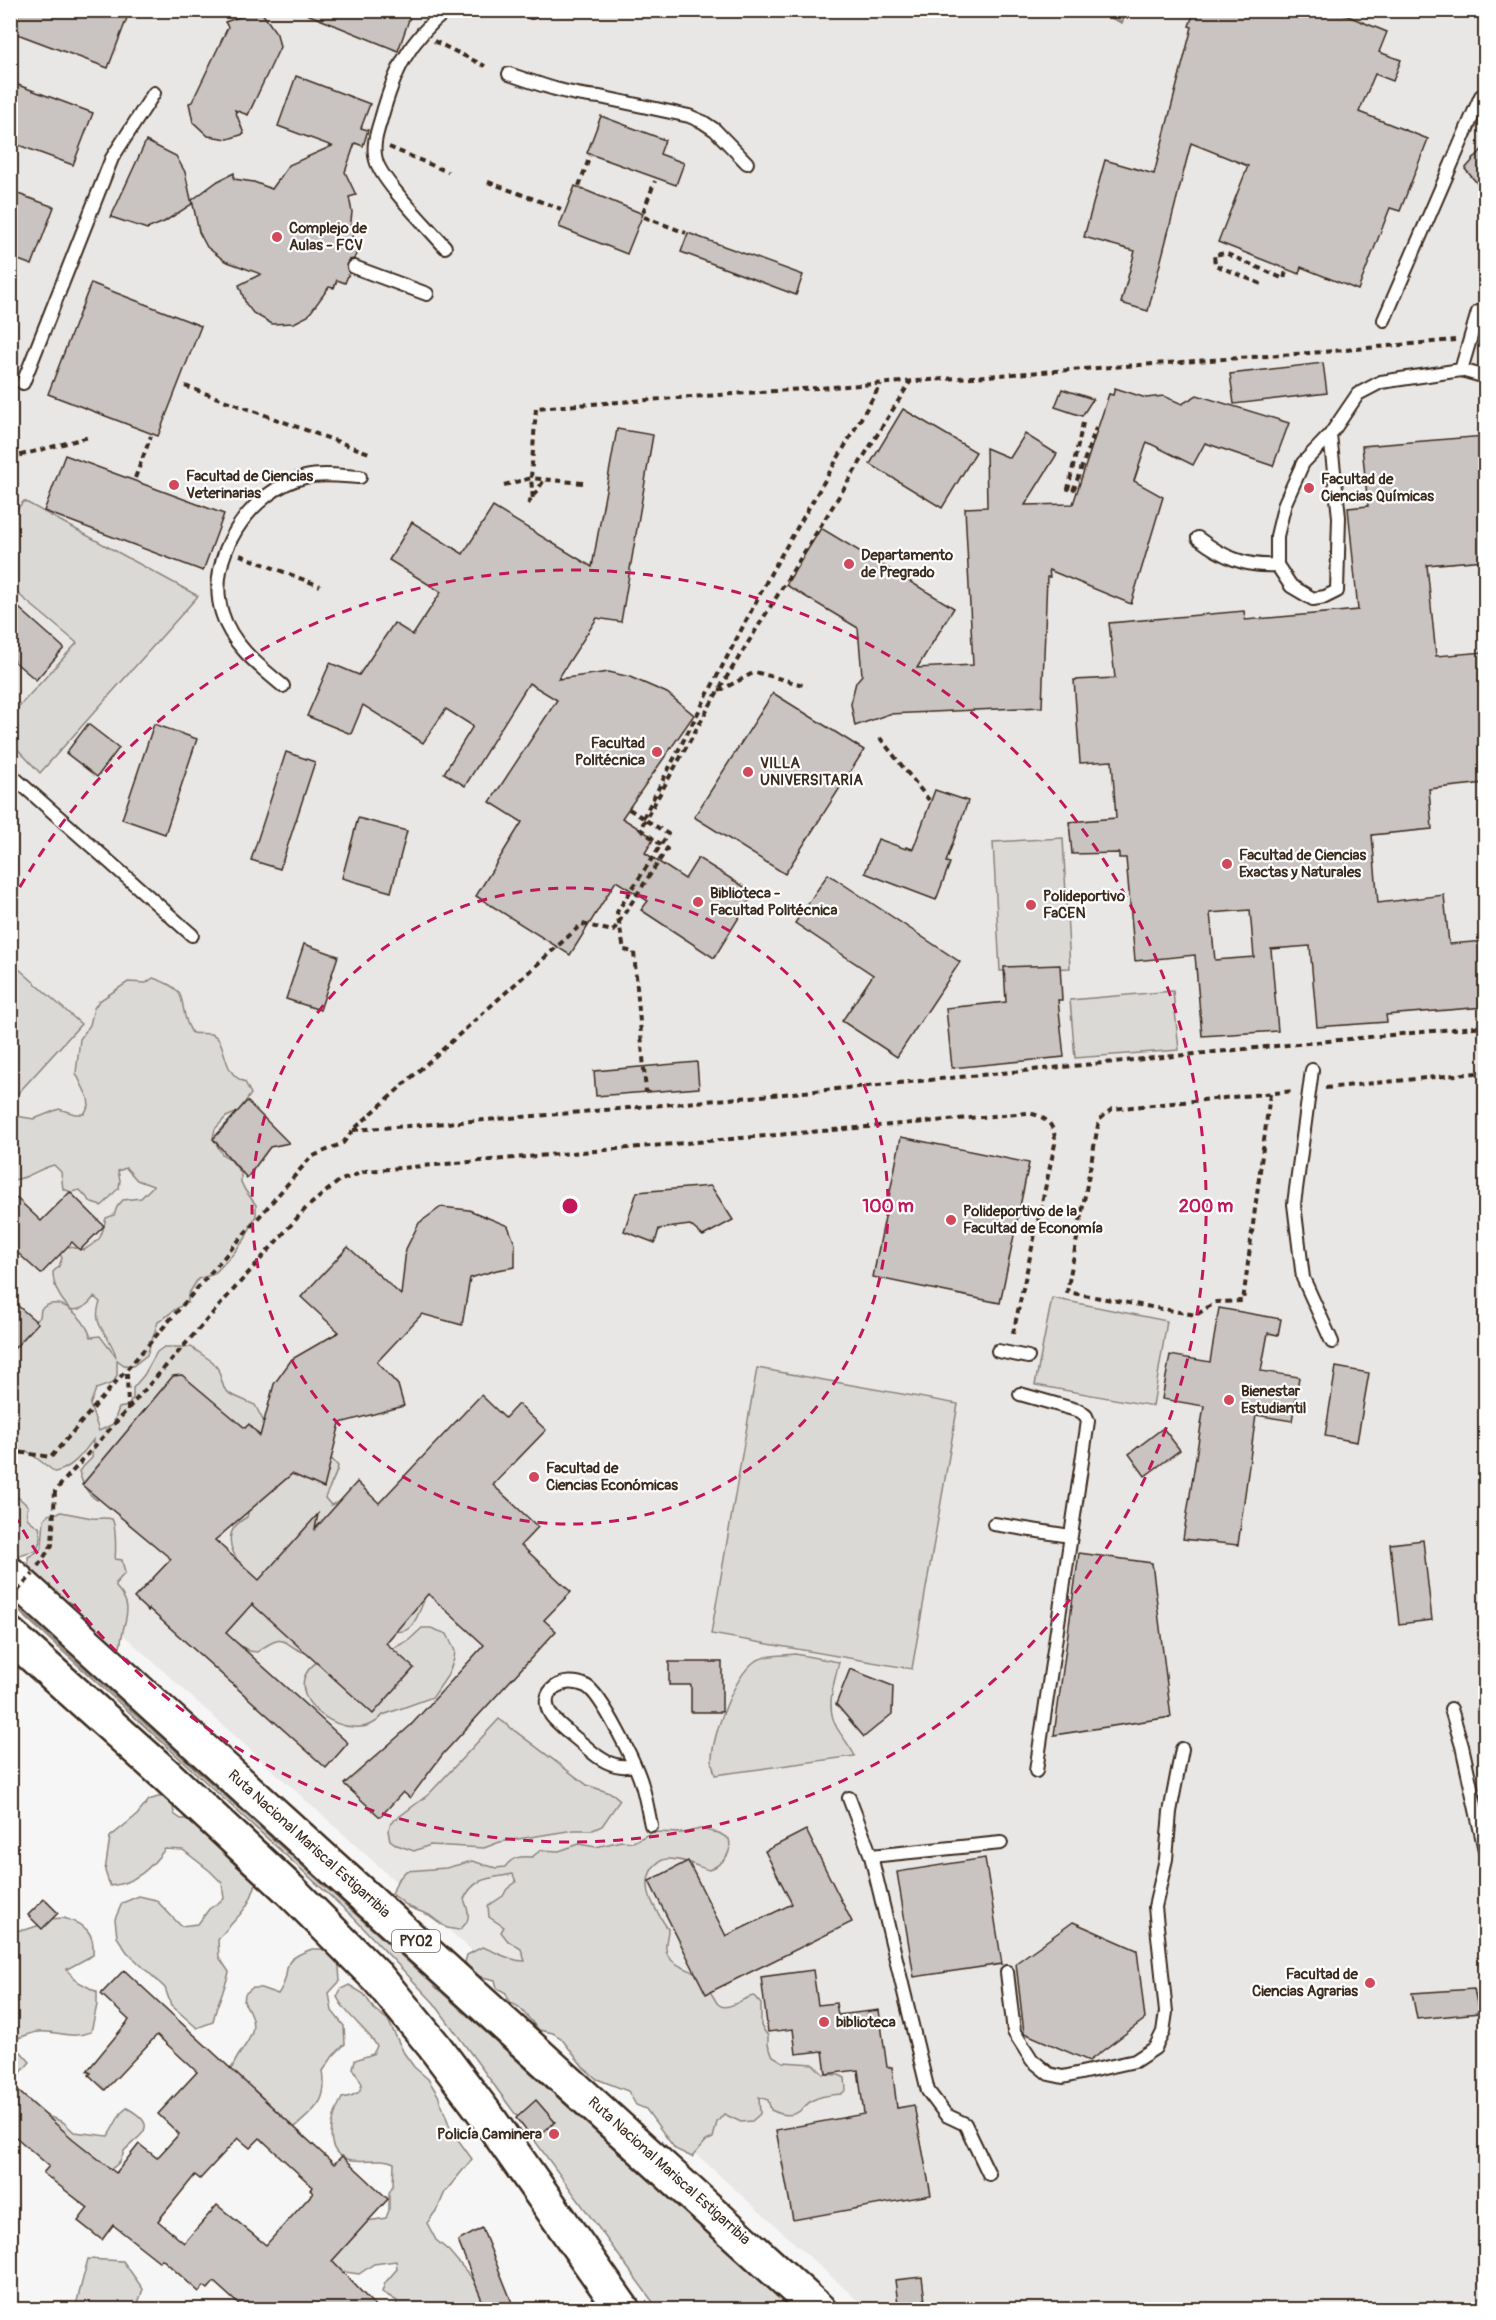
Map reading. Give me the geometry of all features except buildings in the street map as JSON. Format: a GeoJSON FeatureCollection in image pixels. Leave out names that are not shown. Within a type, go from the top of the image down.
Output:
{"type":"FeatureCollection","features":[{"type":"Feature","properties":{"kind":"highway","name":"Ruta Nacional Mariscal Estigarribia"},"geometry":{"type":"LineString","coordinates":[[10,1574],[819,2310]]}},
{"type":"Feature","properties":{"kind":"highway"},"geometry":{"type":"LineString","coordinates":[[10,1635],[292,1892],[378,1978],[434,2046],[489,2119],[623,2310]]}},
{"type":"Feature","properties":{"kind":"lane"},"geometry":{"type":"LineString","coordinates":[[445,247],[389,182],[376,161],[375,141],[388,93],[401,60],[420,34],[447,10]]}},
{"type":"Feature","properties":{"kind":"lane"},"geometry":{"type":"LineString","coordinates":[[509,75],[546,87],[689,116],[715,129],[747,163]]}},
{"type":"Feature","properties":{"kind":"lane"},"geometry":{"type":"LineString","coordinates":[[23,383],[112,158],[154,93]]}},
{"type":"Feature","properties":{"kind":"lane"},"geometry":{"type":"LineString","coordinates":[[1384,320],[1481,96]]}},
{"type":"Feature","properties":{"kind":"lane"},"geometry":{"type":"LineString","coordinates":[[354,267],[427,294]]}},
{"type":"Feature","properties":{"kind":"lane"},"geometry":{"type":"LineString","coordinates":[[1461,370],[1468,338],[1478,312]]}},
{"type":"Feature","properties":{"kind":"lane"},"geometry":{"type":"LineString","coordinates":[[1330,435],[1339,517],[1337,591],[1325,597],[1313,599],[1291,586],[1277,565],[1277,536],[1285,504],[1303,463],[1330,435],[1358,394],[1381,382],[1461,370],[1485,377]]}},
{"type":"Feature","properties":{"kind":"lane"},"geometry":{"type":"LineString","coordinates":[[283,686],[254,662],[234,639],[222,613],[218,587],[225,550],[255,504],[270,493],[305,477],[325,475],[360,477]]}},
{"type":"Feature","properties":{"kind":"lane"},"geometry":{"type":"LineString","coordinates":[[1197,538],[1215,551],[1255,566],[1277,565]]}},
{"type":"Feature","properties":{"kind":"lane"},"geometry":{"type":"LineString","coordinates":[[10,774],[192,935]]}},
{"type":"Feature","properties":{"kind":"lane"},"geometry":{"type":"LineString","coordinates":[[1312,1070],[1294,1204],[1303,1278],[1332,1342]]}},
{"type":"Feature","properties":{"kind":"lane"},"geometry":{"type":"LineString","coordinates":[[1003,1353],[1028,1357]]}},
{"type":"Feature","properties":{"kind":"lane"},"geometry":{"type":"LineString","coordinates":[[1020,1394],[1080,1411],[1088,1421],[1036,1771]]}},
{"type":"Feature","properties":{"kind":"lane"},"geometry":{"type":"LineString","coordinates":[[994,1524],[1071,1536]]}},
{"type":"Feature","properties":{"kind":"lane"},"geometry":{"type":"LineString","coordinates":[[633,1765],[625,1767],[606,1762],[584,1746],[550,1714],[548,1701],[551,1689],[561,1682],[587,1686],[603,1704],[633,1765],[642,1784],[651,1825]]}},
{"type":"Feature","properties":{"kind":"lane"},"geometry":{"type":"LineString","coordinates":[[1451,1709],[1462,1746],[1485,1855]]}},
{"type":"Feature","properties":{"kind":"lane"},"geometry":{"type":"LineString","coordinates":[[1007,1972],[1014,2032],[1032,2060],[1049,2074],[1063,2077],[1135,2061],[1155,2048],[1163,2032],[1166,2012],[1155,1907],[1166,1859],[1170,1812],[1182,1749]]}},
{"type":"Feature","properties":{"kind":"lane"},"geometry":{"type":"LineString","coordinates":[[849,1798],[871,1856],[928,2091],[946,2115],[965,2124],[989,2175]]}},
{"type":"Feature","properties":{"kind":"lane"},"geometry":{"type":"LineString","coordinates":[[871,1856],[1001,1843]]}},
{"type":"Feature","properties":{"kind":"path"},"geometry":{"type":"LineString","coordinates":[[420,34],[485,66]]}},
{"type":"Feature","properties":{"kind":"path"},"geometry":{"type":"LineString","coordinates":[[375,141],[448,172]]}},
{"type":"Feature","properties":{"kind":"path"},"geometry":{"type":"LineString","coordinates":[[579,186],[590,156]]}},
{"type":"Feature","properties":{"kind":"path"},"geometry":{"type":"LineString","coordinates":[[655,181],[643,214],[686,233]]}},
{"type":"Feature","properties":{"kind":"path"},"geometry":{"type":"LineString","coordinates":[[488,182],[561,209]]}},
{"type":"Feature","properties":{"kind":"path"},"geometry":{"type":"LineString","coordinates":[[1261,284],[1215,265],[1214,255],[1225,253],[1284,279],[1286,271]]}},
{"type":"Feature","properties":{"kind":"path"},"geometry":{"type":"LineString","coordinates":[[533,500],[531,478],[536,408],[1323,352],[1468,338]]}},
{"type":"Feature","properties":{"kind":"path"},"geometry":{"type":"LineString","coordinates":[[644,819],[718,691],[910,382]]}},
{"type":"Feature","properties":{"kind":"path"},"geometry":{"type":"LineString","coordinates":[[10,1451],[51,1457],[311,1157],[343,1143],[353,1130],[582,924],[613,931],[667,849],[640,829],[644,819],[772,571],[881,384]]}},
{"type":"Feature","properties":{"kind":"path"},"geometry":{"type":"LineString","coordinates":[[184,386],[369,453]]}},
{"type":"Feature","properties":{"kind":"path"},"geometry":{"type":"LineString","coordinates":[[1083,423],[1068,489],[1073,491],[1096,429]]}},
{"type":"Feature","properties":{"kind":"path"},"geometry":{"type":"LineString","coordinates":[[135,478],[151,436]]}},
{"type":"Feature","properties":{"kind":"path"},"geometry":{"type":"LineString","coordinates":[[10,458],[89,437]]}},
{"type":"Feature","properties":{"kind":"path"},"geometry":{"type":"LineString","coordinates":[[504,485],[531,478],[583,483]]}},
{"type":"Feature","properties":{"kind":"path"},"geometry":{"type":"LineString","coordinates":[[528,504],[533,500],[544,480]]}},
{"type":"Feature","properties":{"kind":"path"},"geometry":{"type":"LineString","coordinates":[[225,550],[320,586]]}},
{"type":"Feature","properties":{"kind":"path"},"geometry":{"type":"LineString","coordinates":[[718,691],[755,672],[807,686]]}},
{"type":"Feature","properties":{"kind":"path"},"geometry":{"type":"LineString","coordinates":[[880,738],[929,800]]}},
{"type":"Feature","properties":{"kind":"path"},"geometry":{"type":"LineString","coordinates":[[629,809],[668,834],[617,912],[624,950],[634,952],[646,1092]]}},
{"type":"Feature","properties":{"kind":"path"},"geometry":{"type":"LineString","coordinates":[[353,1130],[928,1081],[1485,1026]]}},
{"type":"Feature","properties":{"kind":"path"},"geometry":{"type":"LineString","coordinates":[[1112,1109],[1099,1120],[1067,1292],[1196,1315],[1216,1302],[1243,1301],[1270,1094]]}},
{"type":"Feature","properties":{"kind":"path"},"geometry":{"type":"LineString","coordinates":[[10,1599],[33,1574],[51,1545],[55,1491],[306,1208],[339,1181],[366,1171],[1028,1113],[1039,1114],[1046,1118],[1055,1135],[1003,1353]]}},
{"type":"Feature","properties":{"kind":"path"},"geometry":{"type":"LineString","coordinates":[[126,1372],[128,1410]]}},
{"type":"Feature","properties":{"kind":"shaded area"},"geometry":{"type":"Polygon","coordinates":[[[1105,10],[1127,11],[1122,23],[1104,15],[1105,10]]]}},
{"type":"Feature","properties":{"kind":"shaded area","name":"VILLA UNIVERSITARIA"},"geometry":{"type":"Polygon","coordinates":[[[11,11],[1485,11],[1485,2309],[867,2309],[11,1533],[11,11]]]}},
{"type":"Feature","properties":{"kind":"shaded area"},"geometry":{"type":"Polygon","coordinates":[[[24,501],[198,596],[40,773],[11,742],[11,715],[77,643],[11,588],[11,516],[24,501]]]}},
{"type":"Feature","properties":{"kind":"shaded area","name":"Polideportivo FaCEN"},"geometry":{"type":"Polygon","coordinates":[[[1063,838],[1070,968],[1000,971],[993,842],[1063,838]]]}},
{"type":"Feature","properties":{"kind":"shaded area"},"geometry":{"type":"Polygon","coordinates":[[[10,961],[81,1024],[11,1101],[10,1101],[10,961]]]}},
{"type":"Feature","properties":{"kind":"shaded area"},"geometry":{"type":"Polygon","coordinates":[[[153,978],[175,988],[182,1000],[184,1014],[192,1033],[211,1034],[217,1037],[231,1071],[245,1082],[251,1094],[238,1112],[226,1117],[215,1129],[213,1138],[222,1154],[230,1159],[241,1173],[241,1182],[256,1205],[256,1215],[245,1239],[233,1254],[214,1274],[198,1279],[188,1295],[188,1303],[158,1322],[147,1355],[133,1366],[124,1365],[117,1360],[117,1375],[113,1383],[96,1389],[90,1405],[99,1431],[113,1424],[119,1408],[128,1406],[133,1398],[133,1388],[144,1375],[157,1352],[164,1347],[191,1347],[213,1362],[218,1369],[224,1388],[230,1394],[255,1405],[273,1434],[254,1435],[103,1491],[97,1500],[85,1487],[79,1471],[92,1458],[93,1440],[72,1464],[55,1472],[27,1451],[11,1452],[11,1326],[33,1322],[40,1317],[41,1309],[49,1305],[56,1304],[71,1310],[60,1297],[54,1283],[53,1272],[59,1266],[62,1258],[58,1250],[66,1246],[84,1250],[90,1246],[102,1234],[106,1218],[114,1215],[123,1200],[141,1198],[153,1186],[137,1180],[126,1168],[118,1171],[119,1188],[101,1206],[92,1203],[80,1190],[71,1192],[63,1189],[61,1172],[54,1165],[11,1180],[10,1121],[16,1116],[34,1119],[59,1109],[84,1114],[89,1106],[88,1098],[76,1073],[80,1039],[90,1025],[94,1008],[99,1001],[128,982],[146,983],[153,978]],[[94,1297],[84,1307],[71,1310],[83,1322],[91,1337],[100,1336],[116,1357],[100,1325],[98,1311],[100,1302],[94,1297]]]}},
{"type":"Feature","properties":{"kind":"shaded area"},"geometry":{"type":"Polygon","coordinates":[[[1173,991],[1179,1050],[1075,1058],[1070,1000],[1173,991]]]}},
{"type":"Feature","properties":{"kind":"shaded area"},"geometry":{"type":"Polygon","coordinates":[[[1052,1298],[1167,1321],[1153,1406],[1035,1385],[1052,1298]]]}},
{"type":"Feature","properties":{"kind":"shaded area"},"geometry":{"type":"Polygon","coordinates":[[[757,1368],[958,1404],[912,1669],[711,1634],[757,1368]]]}},
{"type":"Feature","properties":{"kind":"shaded area"},"geometry":{"type":"Polygon","coordinates":[[[320,1446],[338,1466],[325,1498],[331,1505],[348,1499],[423,1588],[423,1602],[415,1621],[404,1631],[366,1631],[310,1654],[281,1641],[275,1641],[257,1652],[249,1651],[227,1637],[223,1621],[242,1567],[231,1546],[231,1534],[239,1522],[247,1517],[251,1500],[320,1446]]]}},
{"type":"Feature","properties":{"kind":"shaded area"},"geometry":{"type":"Polygon","coordinates":[[[10,1490],[28,1506],[27,1517],[39,1527],[41,1537],[37,1550],[16,1556],[10,1564],[10,1490]]]}},
{"type":"Feature","properties":{"kind":"shaded area"},"geometry":{"type":"Polygon","coordinates":[[[61,1512],[112,1519],[116,1544],[115,1559],[122,1560],[125,1573],[116,1583],[116,1587],[126,1601],[127,1608],[120,1647],[115,1649],[73,1620],[71,1603],[53,1596],[29,1569],[28,1557],[40,1550],[42,1546],[44,1519],[48,1515],[61,1512]]]}},
{"type":"Feature","properties":{"kind":"shaded area"},"geometry":{"type":"Polygon","coordinates":[[[10,1601],[791,2309],[658,2309],[434,2003],[351,1915],[10,1601]]]}},
{"type":"Feature","properties":{"kind":"shaded area"},"geometry":{"type":"Polygon","coordinates":[[[422,1628],[431,1628],[447,1634],[455,1651],[448,1675],[433,1697],[383,1715],[370,1725],[353,1727],[336,1723],[321,1714],[309,1702],[303,1688],[306,1673],[320,1660],[376,1645],[394,1648],[409,1640],[422,1628]]]}},
{"type":"Feature","properties":{"kind":"shaded area"},"geometry":{"type":"Polygon","coordinates":[[[795,1654],[839,1662],[831,1704],[833,1720],[855,1756],[715,1775],[712,1759],[717,1734],[726,1706],[739,1680],[759,1659],[795,1654]]]}},
{"type":"Feature","properties":{"kind":"shaded area"},"geometry":{"type":"Polygon","coordinates":[[[499,1719],[587,1785],[613,1794],[620,1800],[602,1826],[593,1830],[574,1830],[500,1842],[484,1848],[430,1845],[414,1851],[390,1840],[388,1831],[391,1823],[429,1794],[499,1719]]]}},
{"type":"Feature","properties":{"kind":"shaded area"},"geometry":{"type":"Polygon","coordinates":[[[167,1797],[173,1805],[174,1814],[181,1819],[208,1818],[220,1848],[256,1883],[245,1908],[218,1940],[219,1957],[229,1972],[213,2022],[197,2028],[171,2005],[165,1988],[127,1952],[117,1937],[115,1919],[122,1903],[139,1896],[156,1900],[181,1926],[198,1924],[209,1909],[224,1899],[222,1883],[183,1850],[165,1849],[154,1863],[127,1882],[110,1886],[105,1871],[110,1837],[137,1815],[149,1800],[167,1797]]]}},
{"type":"Feature","properties":{"kind":"shaded area"},"geometry":{"type":"Polygon","coordinates":[[[700,1829],[719,1833],[729,1839],[728,1854],[722,1862],[709,1870],[683,1861],[665,1859],[655,1865],[649,1877],[651,1900],[668,1929],[667,1954],[677,1964],[696,1973],[718,2004],[722,2006],[730,2006],[754,1996],[761,2004],[761,2026],[768,2036],[768,2045],[773,2056],[783,2062],[813,2064],[823,2074],[839,2075],[845,2078],[846,2090],[841,2094],[816,2098],[791,2115],[771,2110],[768,2100],[759,2097],[760,2114],[752,2121],[741,2122],[724,2114],[717,2122],[713,2138],[706,2141],[692,2157],[675,2149],[646,2109],[636,2105],[628,2091],[597,2079],[584,2068],[561,2038],[553,2033],[539,2030],[519,2007],[509,2002],[506,1993],[497,1988],[495,1980],[473,1975],[465,1962],[467,1955],[482,1947],[509,1958],[525,1961],[521,1949],[508,1941],[501,1932],[504,1927],[489,1917],[488,1906],[503,1896],[507,1889],[516,1882],[513,1874],[490,1878],[473,1886],[464,1899],[468,1920],[459,1930],[447,1928],[429,1915],[409,1907],[392,1894],[397,1881],[406,1871],[446,1868],[472,1861],[496,1868],[505,1867],[513,1859],[532,1857],[541,1850],[559,1851],[579,1844],[596,1847],[621,1841],[633,1842],[653,1832],[683,1833],[700,1829]]]}},
{"type":"Feature","properties":{"kind":"shaded area"},"geometry":{"type":"Polygon","coordinates":[[[64,1918],[83,1926],[92,1940],[93,1955],[67,1969],[75,1980],[97,1992],[97,2005],[91,2032],[70,2035],[38,2032],[11,2038],[11,1932],[37,1926],[48,1919],[64,1918]]]}},
{"type":"Feature","properties":{"kind":"shaded area"},"geometry":{"type":"Polygon","coordinates":[[[312,1949],[321,1949],[338,1955],[340,1981],[329,1993],[332,2011],[344,2026],[345,2044],[323,2071],[324,2090],[319,2104],[294,2128],[230,2073],[252,2032],[253,2024],[244,2002],[245,1994],[252,1988],[261,1988],[278,1994],[289,1963],[293,1958],[312,1949]]]}},
{"type":"Feature","properties":{"kind":"shaded area"},"geometry":{"type":"Polygon","coordinates":[[[349,1985],[364,1994],[374,2009],[388,2020],[404,2053],[414,2067],[428,2079],[438,2095],[451,2130],[472,2159],[445,2192],[438,2208],[427,2223],[436,2240],[486,2291],[489,2309],[396,2309],[397,2301],[382,2292],[385,2283],[397,2269],[396,2261],[374,2264],[359,2274],[324,2269],[342,2225],[386,2218],[389,2210],[389,2193],[393,2185],[394,2163],[384,2160],[352,2160],[342,2157],[332,2143],[332,2124],[342,2098],[359,2092],[362,2084],[353,2068],[355,2060],[373,2054],[377,2046],[337,1997],[341,1989],[349,1985]]]}},
{"type":"Feature","properties":{"kind":"shaded area"},"geometry":{"type":"Polygon","coordinates":[[[11,2049],[21,2052],[30,2062],[11,2084],[11,2049]]]}},
{"type":"Feature","properties":{"kind":"shaded area"},"geometry":{"type":"Polygon","coordinates":[[[127,2108],[143,2120],[144,2130],[124,2151],[117,2165],[94,2175],[37,2112],[63,2122],[74,2132],[108,2136],[121,2113],[127,2108]]]}},
{"type":"Feature","properties":{"kind":"shaded area"},"geometry":{"type":"Polygon","coordinates":[[[88,2259],[123,2261],[143,2289],[136,2309],[75,2309],[88,2259]]]}},
{"type":"Feature","properties":{"kind":"place","name":"Complejo de Aulas - FCV"},"geometry":{"type":"Point","coordinates":[277,237]}},
{"type":"Feature","properties":{"kind":"place","name":"Facultad de Ciencias Veterinarias"},"geometry":{"type":"Point","coordinates":[174,485]}},
{"type":"Feature","properties":{"kind":"place","name":"Facultad de Ciencias Químicas"},"geometry":{"type":"Point","coordinates":[1309,488]}},
{"type":"Feature","properties":{"kind":"place","name":"Departamento de Pregrado"},"geometry":{"type":"Point","coordinates":[849,564]}},
{"type":"Feature","properties":{"kind":"place","name":"Facultad Politécnica"},"geometry":{"type":"Point","coordinates":[657,752]}},
{"type":"Feature","properties":{"kind":"place","name":"VILLA UNIVERSITARIA"},"geometry":{"type":"Point","coordinates":[748,772]}},
{"type":"Feature","properties":{"kind":"place","name":"Facultad de Ciencias Exactas y Naturales"},"geometry":{"type":"Point","coordinates":[1227,864]}},
{"type":"Feature","properties":{"kind":"place","name":"Biblioteca - Facultad Politécnica"},"geometry":{"type":"Point","coordinates":[698,902]}},
{"type":"Feature","properties":{"kind":"place","name":"Polideportivo FaCEN"},"geometry":{"type":"Point","coordinates":[1031,905]}},
{"type":"Feature","properties":{"kind":"place","name":"Polideportivo de la Facultad de Economía"},"geometry":{"type":"Point","coordinates":[951,1220]}},
{"type":"Feature","properties":{"kind":"place","name":"Bienestar Estudiantil"},"geometry":{"type":"Point","coordinates":[1229,1400]}},
{"type":"Feature","properties":{"kind":"place","name":"Facultad de Ciencias Económicas"},"geometry":{"type":"Point","coordinates":[534,1477]}},
{"type":"Feature","properties":{"kind":"place","name":"Facultad de Ciencias Agrarias"},"geometry":{"type":"Point","coordinates":[1370,1983]}},
{"type":"Feature","properties":{"kind":"place","name":"biblioteca"},"geometry":{"type":"Point","coordinates":[824,2022]}},
{"type":"Feature","properties":{"kind":"place","name":"Policía Caminera"},"geometry":{"type":"Point","coordinates":[554,2134]}}]}
